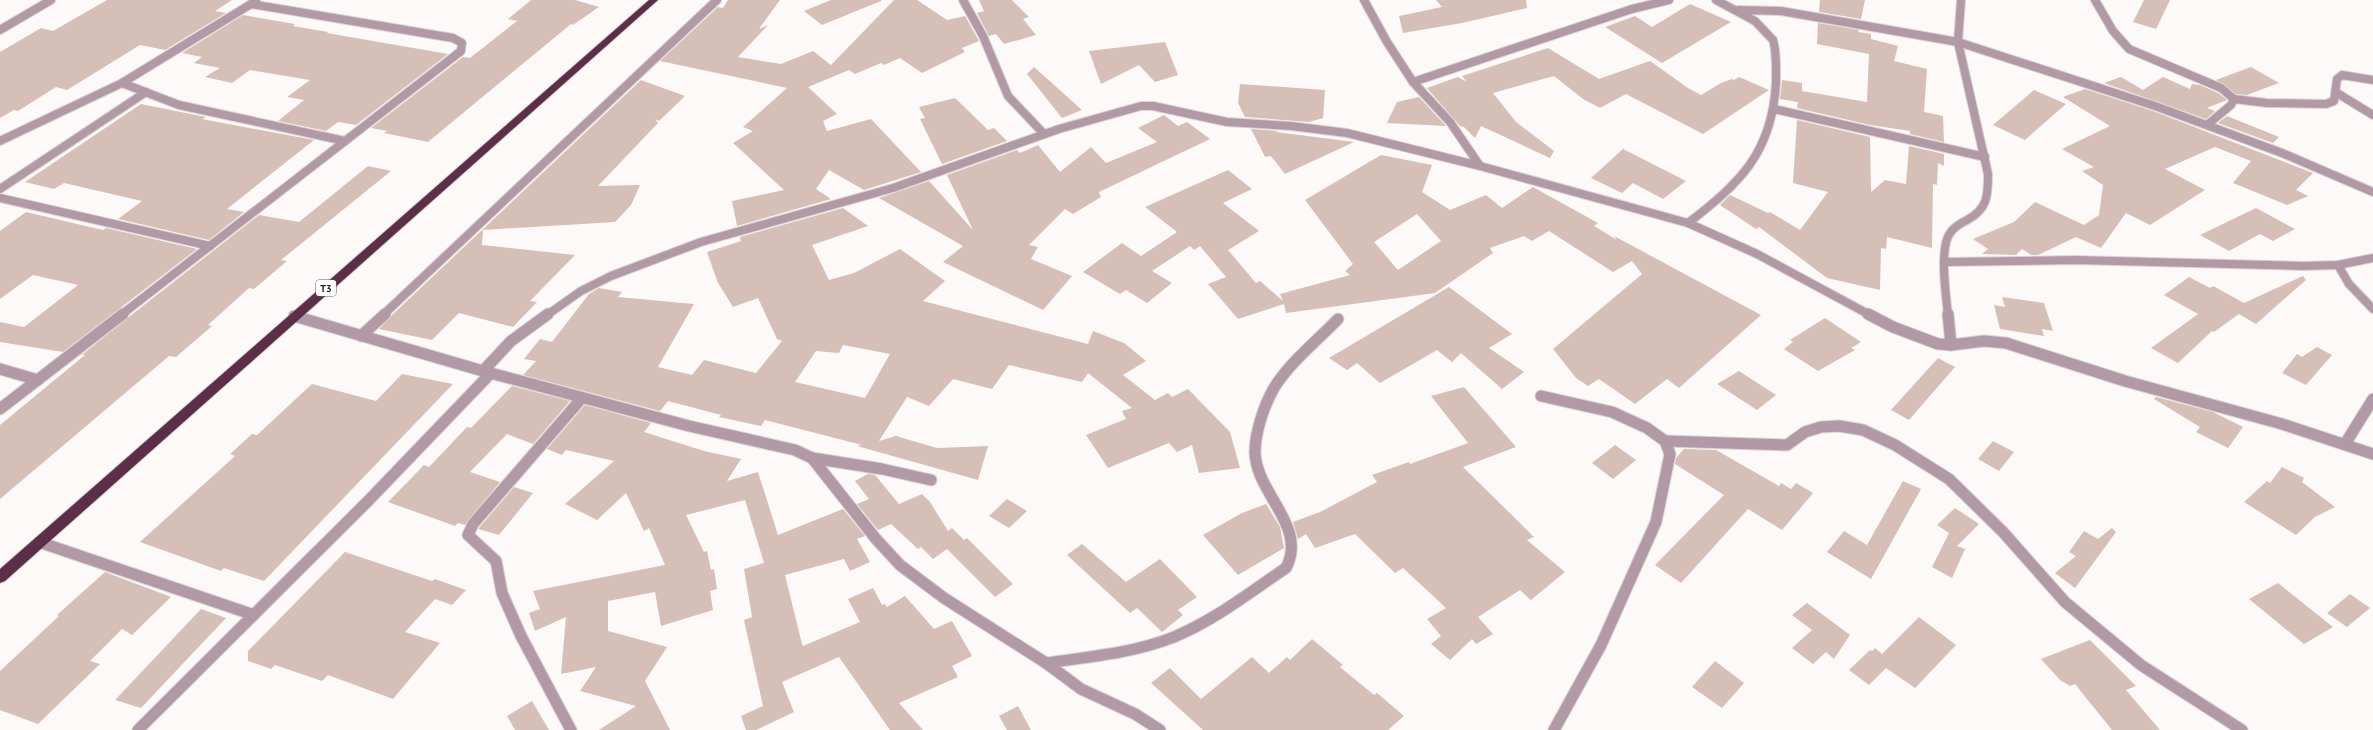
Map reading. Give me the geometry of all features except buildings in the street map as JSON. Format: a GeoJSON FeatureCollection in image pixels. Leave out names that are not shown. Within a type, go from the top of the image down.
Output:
{"type":"FeatureCollection","features":[{"type":"Feature","properties":{"kind":"highway","name":"T3"},"geometry":{"type":"LineString","coordinates":[[0,577],[294,316],[654,0]]}},
{"type":"Feature","properties":{"kind":"street"},"geometry":{"type":"LineString","coordinates":[[0,30],[51,0]]}},
{"type":"Feature","properties":{"kind":"street"},"geometry":{"type":"LineString","coordinates":[[362,336],[717,0]]}},
{"type":"Feature","properties":{"kind":"street"},"geometry":{"type":"LineString","coordinates":[[963,0],[982,36],[1008,96],[1023,114],[1044,134]]}},
{"type":"Feature","properties":{"kind":"street"},"geometry":{"type":"LineString","coordinates":[[1364,0],[1387,42],[1413,82],[1450,122],[1480,166]]}},
{"type":"Feature","properties":{"kind":"street"},"geometry":{"type":"LineString","coordinates":[[1413,82],[1489,58],[1632,9],[1669,0]]}},
{"type":"Feature","properties":{"kind":"street"},"geometry":{"type":"LineString","coordinates":[[1688,224],[1732,189],[1756,158],[1774,109],[1777,72],[1774,41],[1764,28],[1739,10],[1716,0]]}},
{"type":"Feature","properties":{"kind":"street"},"geometry":{"type":"LineString","coordinates":[[1951,345],[1946,238],[1951,230],[1976,215],[1984,207],[1988,196],[1988,174],[1958,42],[1961,0]]}},
{"type":"Feature","properties":{"kind":"street"},"geometry":{"type":"LineString","coordinates":[[2095,0],[2113,31],[2129,49],[2221,88],[2234,99],[2267,103],[2326,104],[2334,101],[2337,93],[2335,86],[2337,79],[2342,75],[2373,80]]}},
{"type":"Feature","properties":{"kind":"street"},"geometry":{"type":"LineString","coordinates":[[0,141],[122,83],[193,41],[254,2],[453,38],[462,43],[461,51],[0,409]]}},
{"type":"Feature","properties":{"kind":"street"},"geometry":{"type":"LineString","coordinates":[[1739,10],[1782,12],[1815,16],[1958,42],[2085,82],[2207,125],[2296,159],[2373,192]]}},
{"type":"Feature","properties":{"kind":"street"},"geometry":{"type":"LineString","coordinates":[[122,83],[179,105],[346,141]]}},
{"type":"Feature","properties":{"kind":"street"},"geometry":{"type":"LineString","coordinates":[[0,189],[146,92]]}},
{"type":"Feature","properties":{"kind":"street"},"geometry":{"type":"LineString","coordinates":[[2337,93],[2373,115]]}},
{"type":"Feature","properties":{"kind":"street"},"geometry":{"type":"LineString","coordinates":[[2207,125],[2231,104],[2234,99]]}},
{"type":"Feature","properties":{"kind":"street"},"geometry":{"type":"LineString","coordinates":[[138,730],[369,500],[487,372],[511,341],[581,292],[611,276],[701,242],[893,188],[1044,134],[1126,109],[1147,106],[1227,122],[1331,131],[1480,166],[1688,224],[1757,254],[1894,327],[1922,339],[1951,345],[1984,341],[2020,346],[2125,381],[2282,424],[2373,454]]}},
{"type":"Feature","properties":{"kind":"street"},"geometry":{"type":"LineString","coordinates":[[1774,109],[1984,156]]}},
{"type":"Feature","properties":{"kind":"street"},"geometry":{"type":"LineString","coordinates":[[0,198],[210,246]]}},
{"type":"Feature","properties":{"kind":"street"},"geometry":{"type":"LineString","coordinates":[[1946,262],[2075,260],[2260,266],[2338,264],[2373,258]]}},
{"type":"Feature","properties":{"kind":"street"},"geometry":{"type":"LineString","coordinates":[[2338,264],[2349,284],[2373,309]]}},
{"type":"Feature","properties":{"kind":"street"},"geometry":{"type":"LineString","coordinates":[[294,316],[582,398],[689,426],[795,450],[812,458],[882,469],[931,480]]}},
{"type":"Feature","properties":{"kind":"street"},"geometry":{"type":"LineString","coordinates":[[1046,663],[1119,653],[1156,644],[1184,632],[1286,568],[1292,562],[1294,554],[1290,533],[1265,484],[1255,454],[1260,425],[1276,384],[1338,319]]}},
{"type":"Feature","properties":{"kind":"street"},"geometry":{"type":"LineString","coordinates":[[0,369],[38,380]]}},
{"type":"Feature","properties":{"kind":"street"},"geometry":{"type":"LineString","coordinates":[[1541,396],[1612,412],[1646,428],[1665,442],[1670,454],[1656,522],[1601,645],[1554,730]]}},
{"type":"Feature","properties":{"kind":"street"},"geometry":{"type":"LineString","coordinates":[[571,730],[521,636],[502,593],[496,561],[468,535],[469,530],[483,513],[582,398]]}},
{"type":"Feature","properties":{"kind":"street"},"geometry":{"type":"LineString","coordinates":[[2345,444],[2373,399]]}},
{"type":"Feature","properties":{"kind":"street"},"geometry":{"type":"LineString","coordinates":[[1665,442],[1787,445],[1805,432],[1821,427],[1839,426],[1863,430],[1894,445],[1949,479],[2002,532],[2065,602],[2142,664],[2242,730]]}},
{"type":"Feature","properties":{"kind":"street"},"geometry":{"type":"LineString","coordinates":[[812,458],[876,538],[900,565],[944,598],[1046,663],[1081,689],[1135,714],[1160,730]]}},
{"type":"Feature","properties":{"kind":"street"},"geometry":{"type":"LineString","coordinates":[[39,542],[254,615]]}}]}
